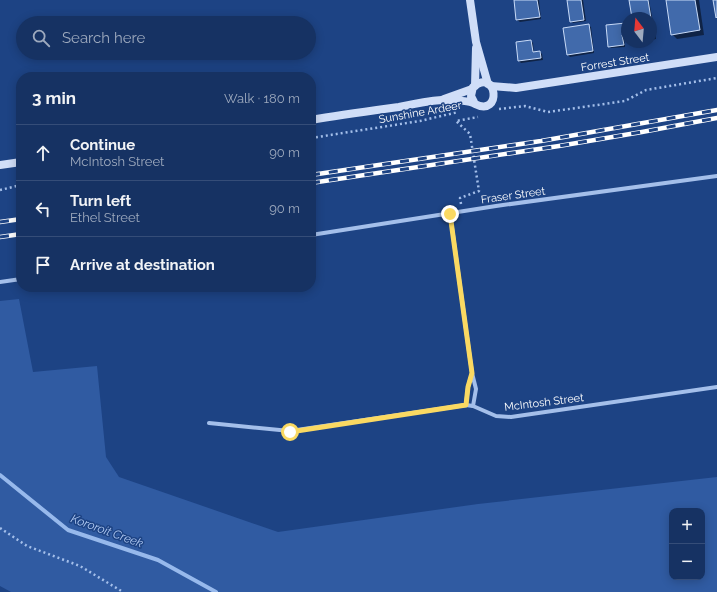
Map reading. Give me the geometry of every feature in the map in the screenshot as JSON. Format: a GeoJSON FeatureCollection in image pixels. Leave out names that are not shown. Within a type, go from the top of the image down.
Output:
{"type":"FeatureCollection","features":[{"type":"Feature","properties":{"kind":"street"},"geometry":{"type":"LineString","coordinates":[[470,0],[476,42],[490,85],[494,92],[494,98],[490,104],[483,106],[480,106],[474,102],[471,96],[476,42]]}},
{"type":"Feature","properties":{"kind":"street","name":"Forrest Street"},"geometry":{"type":"LineString","coordinates":[[490,85],[516,88],[717,57]]}},
{"type":"Feature","properties":{"kind":"street"},"geometry":{"type":"LineString","coordinates":[[441,100],[481,83],[490,85]]}},
{"type":"Feature","properties":{"kind":"street","name":"Forrest Street"},"geometry":{"type":"LineString","coordinates":[[494,98],[516,88]]}},
{"type":"Feature","properties":{"kind":"street"},"geometry":{"type":"LineString","coordinates":[[316,119],[441,100],[474,102]]}},
{"type":"Feature","properties":{"kind":"street"},"geometry":{"type":"LineString","coordinates":[[0,165],[16,163]]}},
{"type":"Feature","properties":{"kind":"street","name":"Fraser Street"},"geometry":{"type":"LineString","coordinates":[[316,234],[717,176]]}},
{"type":"Feature","properties":{"kind":"street"},"geometry":{"type":"LineString","coordinates":[[450,214],[472,373],[476,389],[473,406]]}},
{"type":"Feature","properties":{"kind":"street"},"geometry":{"type":"LineString","coordinates":[[0,282],[16,280]]}},
{"type":"Feature","properties":{"kind":"street"},"geometry":{"type":"LineString","coordinates":[[466,405],[468,387],[472,373]]}},
{"type":"Feature","properties":{"kind":"street","name":"McIntosh Street"},"geometry":{"type":"LineString","coordinates":[[209,424],[290,432],[466,405],[473,406],[496,416],[511,417],[717,387]]}},
{"type":"Feature","properties":{"kind":"path"},"geometry":{"type":"LineString","coordinates":[[494,111],[525,106],[548,112],[625,101],[646,90],[717,78]]}},
{"type":"Feature","properties":{"kind":"path","name":"Sunshine Ardeer"},"geometry":{"type":"LineString","coordinates":[[316,137],[420,121],[460,112]]}},
{"type":"Feature","properties":{"kind":"path","name":"Sunshine Ardeer"},"geometry":{"type":"LineString","coordinates":[[462,212],[460,198],[479,191],[470,134],[456,121],[472,119],[483,115],[474,114]]}},
{"type":"Feature","properties":{"kind":"path"},"geometry":{"type":"LineString","coordinates":[[0,190],[16,186]]}},
{"type":"Feature","properties":{"kind":"path"},"geometry":{"type":"LineString","coordinates":[[0,528],[27,546],[80,566],[123,592]]}},
{"type":"Feature","properties":{"kind":"shaded area"},"geometry":{"type":"Polygon","coordinates":[[[19,299],[33,372],[97,366],[106,457],[119,477],[278,532],[478,504],[717,477],[717,592],[11,592],[0,586],[0,301],[19,299]]]}},
{"type":"Feature","properties":{"kind":"building"},"geometry":{"type":"Polygon","coordinates":[[[514,0],[537,0],[540,17],[516,20],[514,0]]]}},
{"type":"Feature","properties":{"kind":"building"},"geometry":{"type":"Polygon","coordinates":[[[567,0],[581,0],[584,20],[570,22],[567,0]]]}},
{"type":"Feature","properties":{"kind":"building"},"geometry":{"type":"Polygon","coordinates":[[[629,0],[648,0],[650,12],[631,12],[629,0]]]}},
{"type":"Feature","properties":{"kind":"building"},"geometry":{"type":"Polygon","coordinates":[[[666,0],[695,0],[700,30],[671,35],[666,0]]]}},
{"type":"Feature","properties":{"kind":"building"},"geometry":{"type":"Polygon","coordinates":[[[713,0],[717,0],[716,18],[713,0]]]}},
{"type":"Feature","properties":{"kind":"building"},"geometry":{"type":"Polygon","coordinates":[[[589,24],[593,51],[567,55],[563,28],[589,24]]]}},
{"type":"Feature","properties":{"kind":"building"},"geometry":{"type":"Polygon","coordinates":[[[621,24],[621,45],[608,47],[606,25],[621,24]]]}},
{"type":"Feature","properties":{"kind":"building"},"geometry":{"type":"Polygon","coordinates":[[[531,40],[533,52],[540,51],[541,58],[518,61],[516,42],[531,40]]]}},
{"type":"Feature","properties":{"kind":"waterway","name":"Kororoit Creek"},"geometry":{"type":"LineString","coordinates":[[0,475],[68,530],[158,560],[216,592]]}},
{"type":"Feature","properties":{"kind":"railway"},"geometry":{"type":"LineString","coordinates":[[316,174],[541,141],[717,110]]}},
{"type":"Feature","properties":{"kind":"railway"},"geometry":{"type":"LineString","coordinates":[[316,182],[559,146],[717,118]]}},
{"type":"Feature","properties":{"kind":"railway"},"geometry":{"type":"LineString","coordinates":[[0,222],[16,220]]}},
{"type":"Feature","properties":{"kind":"railway"},"geometry":{"type":"LineString","coordinates":[[0,237],[16,235]]}},
{"type":"Feature","properties":{"kind":"route"},"geometry":{"type":"LineString","coordinates":[[290,432],[466,405],[468,387],[472,373],[450,214]]}}]}
